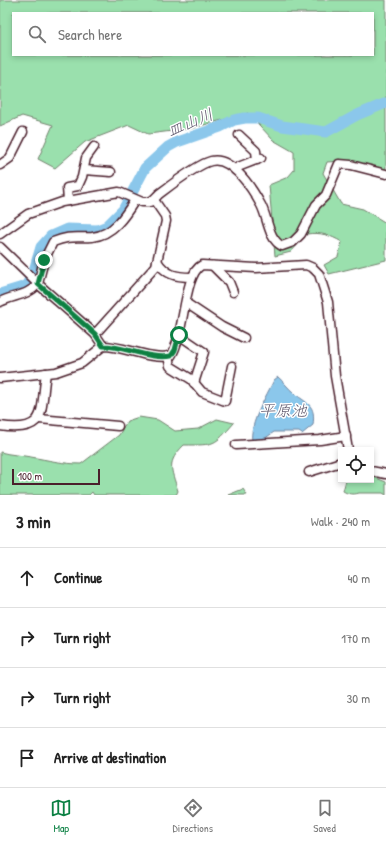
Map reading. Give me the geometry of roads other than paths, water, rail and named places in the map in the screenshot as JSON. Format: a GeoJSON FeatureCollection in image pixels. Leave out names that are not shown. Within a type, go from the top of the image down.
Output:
{"type":"FeatureCollection","features":[{"type":"Feature","properties":{"kind":"street"},"geometry":{"type":"LineString","coordinates":[[0,165],[10,158],[23,132]]}},
{"type":"Feature","properties":{"kind":"street"},"geometry":{"type":"LineString","coordinates":[[235,170],[238,167],[259,159],[256,151],[239,135]]}},
{"type":"Feature","properties":{"kind":"street"},"geometry":{"type":"LineString","coordinates":[[68,201],[68,188],[78,186],[84,170],[86,158],[94,147]]}},
{"type":"Feature","properties":{"kind":"street"},"geometry":{"type":"LineString","coordinates":[[0,234],[28,214],[68,201],[119,192],[142,202],[154,200],[172,184],[211,161],[228,163],[246,182],[261,206],[272,234],[282,246],[293,242],[301,234],[316,206],[326,195],[338,164],[364,167],[386,174]]}},
{"type":"Feature","properties":{"kind":"street"},"geometry":{"type":"LineString","coordinates":[[84,170],[111,172]]}},
{"type":"Feature","properties":{"kind":"street"},"geometry":{"type":"LineString","coordinates":[[0,302],[30,291],[38,284],[44,260],[53,242],[66,236],[93,237],[108,232],[123,218],[131,197]]}},
{"type":"Feature","properties":{"kind":"street"},"geometry":{"type":"LineString","coordinates":[[95,334],[156,266],[166,221],[165,216],[154,200]]}},
{"type":"Feature","properties":{"kind":"street"},"geometry":{"type":"LineString","coordinates":[[0,247],[38,284],[95,334],[103,346]]}},
{"type":"Feature","properties":{"kind":"street"},"geometry":{"type":"LineString","coordinates":[[157,261],[166,272],[173,275],[191,276]]}},
{"type":"Feature","properties":{"kind":"street"},"geometry":{"type":"LineString","coordinates":[[0,378],[46,373],[77,366],[103,346],[114,346],[162,357],[171,356],[175,350],[179,335],[191,276],[197,267],[202,265],[256,268],[306,265],[313,268],[319,274],[328,302],[335,376],[348,447]]}},
{"type":"Feature","properties":{"kind":"street"},"geometry":{"type":"LineString","coordinates":[[213,266],[229,282],[234,292]]}},
{"type":"Feature","properties":{"kind":"street"},"geometry":{"type":"LineString","coordinates":[[186,303],[222,327],[244,338]]}},
{"type":"Feature","properties":{"kind":"street"},"geometry":{"type":"LineString","coordinates":[[179,335],[204,352],[194,383]]}},
{"type":"Feature","properties":{"kind":"street"},"geometry":{"type":"LineString","coordinates":[[168,356],[170,366],[191,379],[202,392],[225,401],[232,366]]}},
{"type":"Feature","properties":{"kind":"street"},"geometry":{"type":"LineString","coordinates":[[0,426],[25,428],[32,426],[38,419],[46,373]]}},
{"type":"Feature","properties":{"kind":"street"},"geometry":{"type":"LineString","coordinates":[[38,419],[118,426]]}},
{"type":"Feature","properties":{"kind":"street"},"geometry":{"type":"LineString","coordinates":[[236,445],[320,440],[346,436]]}},
{"type":"Feature","properties":{"kind":"street"},"geometry":{"type":"LineString","coordinates":[[309,472],[338,463]]}},
{"type":"Feature","properties":{"kind":"street"},"geometry":{"type":"LineString","coordinates":[[374,472],[386,474]]}},
{"type":"Feature","properties":{"kind":"water","name":"平原池"},"geometry":{"type":"Polygon","coordinates":[[[278,377],[292,391],[310,405],[314,418],[313,425],[302,434],[299,432],[274,432],[264,439],[252,441],[253,426],[256,418],[274,380],[278,377]]]}},
{"type":"Feature","properties":{"kind":"waterway","name":"皿山川"},"geometry":{"type":"LineString","coordinates":[[0,294],[26,286],[33,274],[41,247],[51,236],[67,229],[97,230],[107,226],[123,210],[145,168],[168,147],[177,142],[220,127],[234,120],[245,118],[258,118],[282,126],[326,132],[357,115],[386,103]]}}]}
